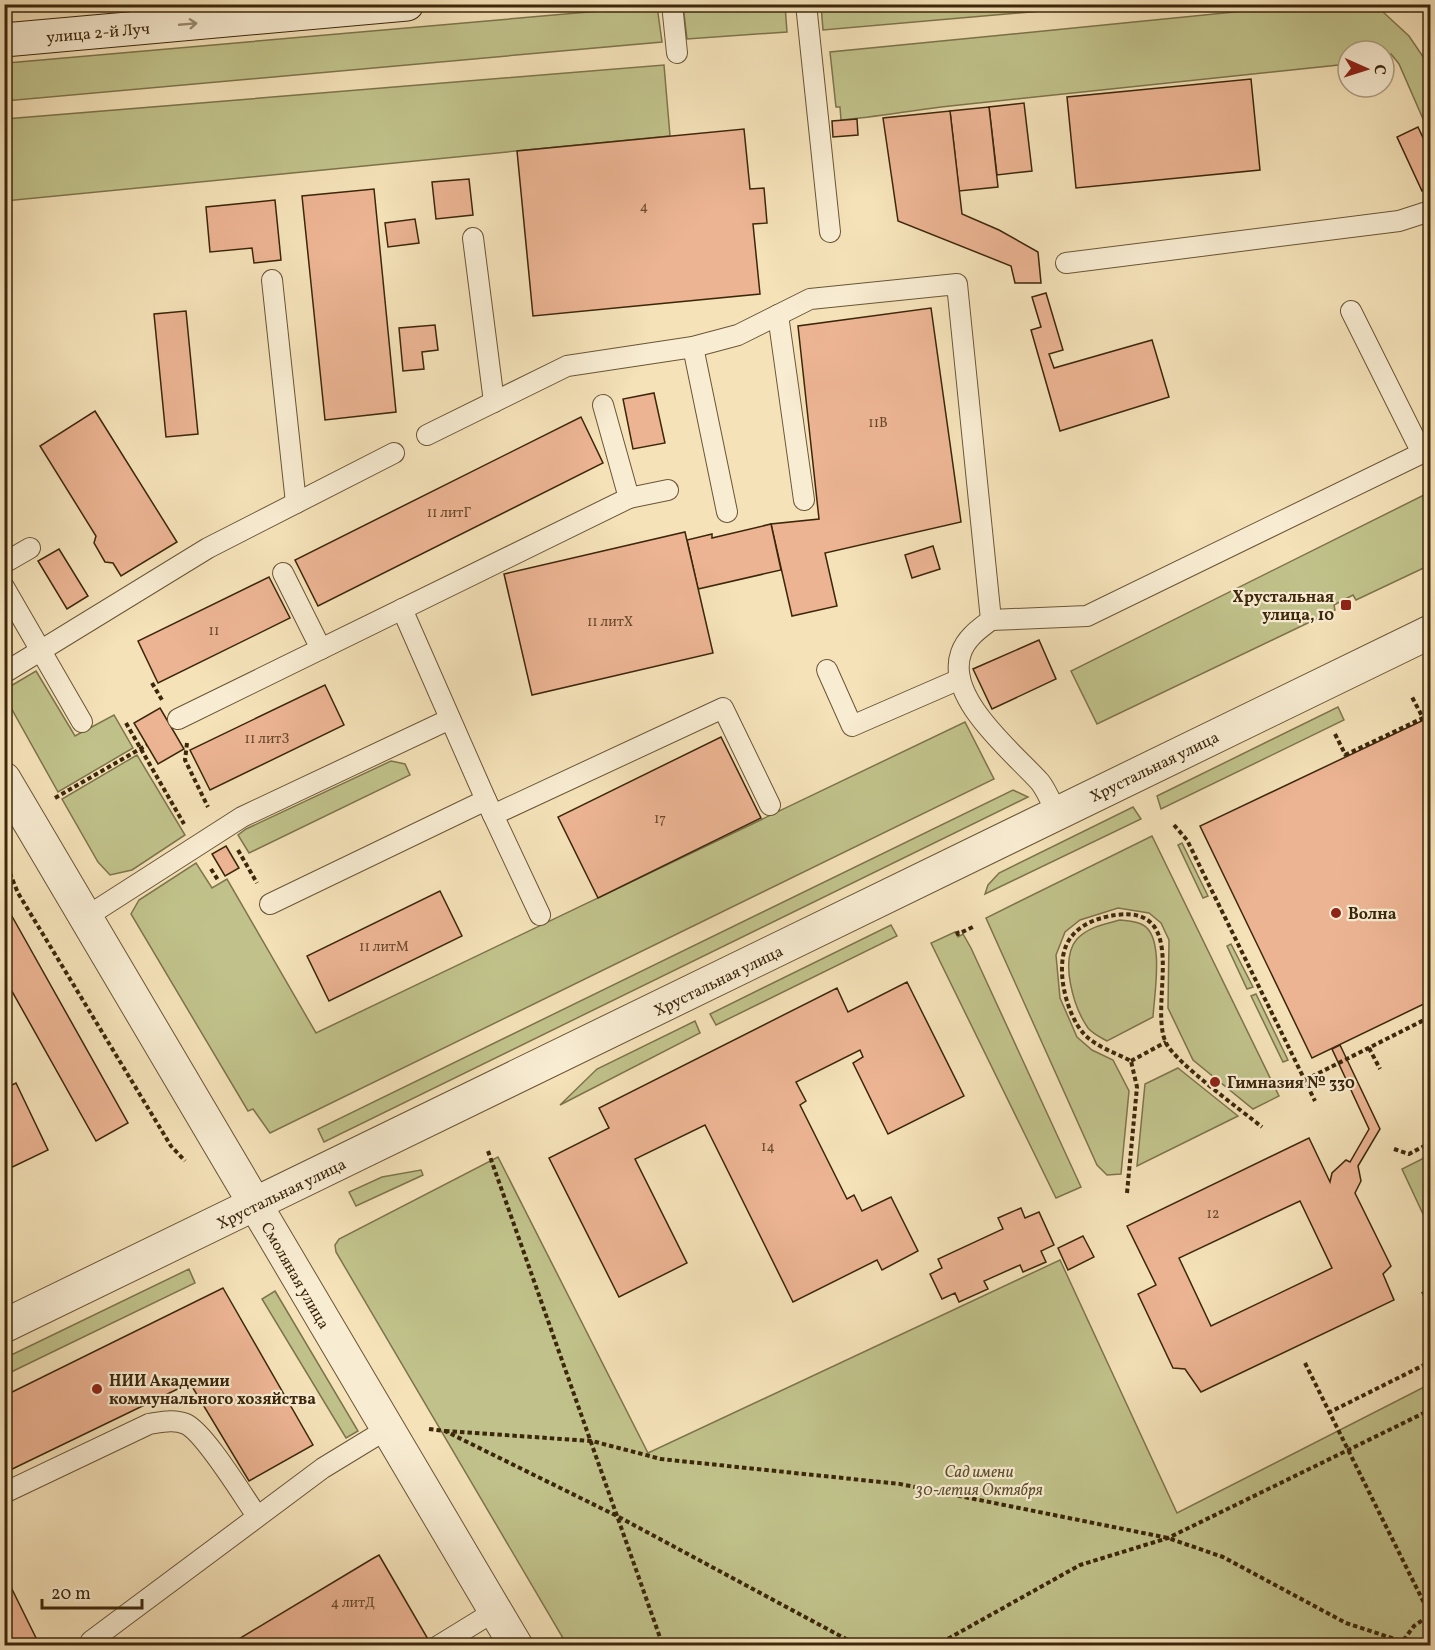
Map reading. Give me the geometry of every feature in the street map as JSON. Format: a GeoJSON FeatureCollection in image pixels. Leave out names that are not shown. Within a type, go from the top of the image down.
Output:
{"type":"FeatureCollection","features":[{"type":"Feature","properties":{"kind":"street","name":"улица 2-й Луч"},"geometry":{"type":"LineString","coordinates":[[4,40],[407,4]]}},
{"type":"Feature","properties":{"kind":"street","name":"Хрустальная улица"},"geometry":{"type":"LineString","coordinates":[[4,1326],[1431,632]]}},
{"type":"Feature","properties":{"kind":"street","name":"Смоляная улица"},"geometry":{"type":"LineString","coordinates":[[4,779],[516,1646]]}},
{"type":"Feature","properties":{"kind":"lane"},"geometry":{"type":"LineString","coordinates":[[672,4],[677,52]]}},
{"type":"Feature","properties":{"kind":"lane"},"geometry":{"type":"LineString","coordinates":[[806,4],[830,232]]}},
{"type":"Feature","properties":{"kind":"lane"},"geometry":{"type":"LineString","coordinates":[[1066,263],[1399,221],[1431,211]]}},
{"type":"Feature","properties":{"kind":"lane"},"geometry":{"type":"LineString","coordinates":[[473,238],[494,402]]}},
{"type":"Feature","properties":{"kind":"lane"},"geometry":{"type":"LineString","coordinates":[[272,280],[296,503]]}},
{"type":"Feature","properties":{"kind":"lane"},"geometry":{"type":"LineString","coordinates":[[427,435],[567,366],[693,347],[738,335],[810,299],[957,284],[991,620]]}},
{"type":"Feature","properties":{"kind":"lane"},"geometry":{"type":"LineString","coordinates":[[1058,814],[1042,784],[977,717],[960,679],[960,655],[970,637],[991,620],[1087,616],[1426,452],[1351,311]]}},
{"type":"Feature","properties":{"kind":"lane"},"geometry":{"type":"LineString","coordinates":[[778,315],[804,500]]}},
{"type":"Feature","properties":{"kind":"lane"},"geometry":{"type":"LineString","coordinates":[[693,347],[727,512]]}},
{"type":"Feature","properties":{"kind":"lane"},"geometry":{"type":"LineString","coordinates":[[603,405],[629,498]]}},
{"type":"Feature","properties":{"kind":"lane"},"geometry":{"type":"LineString","coordinates":[[4,673],[208,548],[394,453]]}},
{"type":"Feature","properties":{"kind":"lane"},"geometry":{"type":"LineString","coordinates":[[181,728],[321,649],[629,498],[668,490]]}},
{"type":"Feature","properties":{"kind":"lane"},"geometry":{"type":"LineString","coordinates":[[4,564],[30,548]]}},
{"type":"Feature","properties":{"kind":"lane"},"geometry":{"type":"LineString","coordinates":[[283,573],[321,649]]}},
{"type":"Feature","properties":{"kind":"lane"},"geometry":{"type":"LineString","coordinates":[[4,587],[82,722]]}},
{"type":"Feature","properties":{"kind":"lane"},"geometry":{"type":"LineString","coordinates":[[402,609],[489,807],[540,915]]}},
{"type":"Feature","properties":{"kind":"lane"},"geometry":{"type":"LineString","coordinates":[[827,670],[852,726],[960,679]]}},
{"type":"Feature","properties":{"kind":"lane"},"geometry":{"type":"LineString","coordinates":[[270,904],[489,807],[723,708],[770,805]]}},
{"type":"Feature","properties":{"kind":"lane"},"geometry":{"type":"LineString","coordinates":[[86,916],[242,817],[450,719]]}},
{"type":"Feature","properties":{"kind":"lane"},"geometry":{"type":"LineString","coordinates":[[4,1493],[149,1424],[170,1420],[187,1425],[201,1437],[257,1516]]}},
{"type":"Feature","properties":{"kind":"lane"},"geometry":{"type":"LineString","coordinates":[[91,1641],[323,1468],[387,1429]]}},
{"type":"Feature","properties":{"kind":"lane"},"geometry":{"type":"LineString","coordinates":[[438,1646],[495,1611]]}},
{"type":"Feature","properties":{"kind":"path"},"geometry":{"type":"LineString","coordinates":[[152,683],[163,702]]}},
{"type":"Feature","properties":{"kind":"path"},"geometry":{"type":"LineString","coordinates":[[1335,734],[1345,756],[1422,717],[1412,697]]}},
{"type":"Feature","properties":{"kind":"path"},"geometry":{"type":"LineString","coordinates":[[126,723],[218,880]]}},
{"type":"Feature","properties":{"kind":"path"},"geometry":{"type":"LineString","coordinates":[[181,728],[189,745],[185,760],[213,817],[270,904]]}},
{"type":"Feature","properties":{"kind":"path"},"geometry":{"type":"LineString","coordinates":[[55,798],[147,745]]}},
{"type":"Feature","properties":{"kind":"path"},"geometry":{"type":"LineString","coordinates":[[1174,825],[1187,840],[1315,1101]]}},
{"type":"Feature","properties":{"kind":"path"},"geometry":{"type":"LineString","coordinates":[[4,859],[18,893],[171,1146],[185,1161]]}},
{"type":"Feature","properties":{"kind":"path"},"geometry":{"type":"LineString","coordinates":[[1131,1061],[1095,1044],[1083,1034],[1073,1016],[1063,976],[1063,955],[1071,936],[1083,926],[1100,918],[1133,915],[1147,920],[1156,929],[1162,942],[1161,1011],[1166,1042],[1185,1064],[1262,1127]]}},
{"type":"Feature","properties":{"kind":"path"},"geometry":{"type":"LineString","coordinates":[[957,931],[958,934],[975,926]]}},
{"type":"Feature","properties":{"kind":"path"},"geometry":{"type":"LineString","coordinates":[[1305,1080],[1431,1017]]}},
{"type":"Feature","properties":{"kind":"path"},"geometry":{"type":"LineString","coordinates":[[1131,1061],[1166,1042]]}},
{"type":"Feature","properties":{"kind":"path"},"geometry":{"type":"LineString","coordinates":[[1369,1048],[1380,1069]]}},
{"type":"Feature","properties":{"kind":"path"},"geometry":{"type":"LineString","coordinates":[[1127,1193],[1137,1087],[1131,1061]]}},
{"type":"Feature","properties":{"kind":"path"},"geometry":{"type":"LineString","coordinates":[[1394,1149],[1409,1154],[1431,1142],[1425,1128],[1431,1125]]}},
{"type":"Feature","properties":{"kind":"path"},"geometry":{"type":"LineString","coordinates":[[488,1151],[663,1646]]}},
{"type":"Feature","properties":{"kind":"path"},"geometry":{"type":"LineString","coordinates":[[1422,1294],[1431,1290]]}},
{"type":"Feature","properties":{"kind":"path"},"geometry":{"type":"LineString","coordinates":[[1328,1413],[1431,1362]]}},
{"type":"Feature","properties":{"kind":"path"},"geometry":{"type":"LineString","coordinates":[[429,1429],[592,1440],[661,1460],[900,1484],[1167,1538],[1223,1557],[1346,1623],[1400,1643],[1414,1626],[1430,1615],[1305,1363]]}},
{"type":"Feature","properties":{"kind":"path"},"geometry":{"type":"LineString","coordinates":[[935,1646],[1080,1565],[1167,1538],[1431,1410]]}},
{"type":"Feature","properties":{"kind":"path"},"geometry":{"type":"LineString","coordinates":[[445,1431],[617,1516],[859,1646]]}},
{"type":"Feature","properties":{"kind":"green space"},"geometry":{"type":"Polygon","coordinates":[[[821,4],[1109,5],[823,30],[821,4]]]}},
{"type":"Feature","properties":{"kind":"green space"},"geometry":{"type":"Polygon","coordinates":[[[683,5],[785,5],[787,32],[687,39],[683,5]]]}},
{"type":"Feature","properties":{"kind":"green space"},"geometry":{"type":"Polygon","coordinates":[[[1306,5],[1370,5],[1382,11],[1409,36],[1430,67],[1430,135],[1396,60],[1396,39],[1336,39],[1336,65],[950,106],[841,120],[840,107],[836,107],[830,52],[1306,5]]]}},
{"type":"Feature","properties":{"kind":"green space"},"geometry":{"type":"Polygon","coordinates":[[[657,6],[662,42],[5,101],[5,64],[7,63],[657,6]]]}},
{"type":"Feature","properties":{"kind":"green space"},"geometry":{"type":"Polygon","coordinates":[[[664,65],[670,136],[5,201],[5,119],[664,65]]]}},
{"type":"Feature","properties":{"kind":"green space"},"geometry":{"type":"Polygon","coordinates":[[[1430,492],[1430,565],[1356,600],[1353,595],[1334,605],[1335,610],[1097,724],[1071,671],[1430,492]]]}},
{"type":"Feature","properties":{"kind":"green space"},"geometry":{"type":"Polygon","coordinates":[[[36,671],[75,736],[114,715],[133,748],[58,792],[5,697],[4,690],[36,671]]]}},
{"type":"Feature","properties":{"kind":"green space"},"geometry":{"type":"Polygon","coordinates":[[[1338,707],[1344,720],[1161,809],[1157,796],[1338,707]]]}},
{"type":"Feature","properties":{"kind":"green space"},"geometry":{"type":"Polygon","coordinates":[[[965,722],[994,779],[270,1133],[253,1109],[248,1111],[131,914],[139,900],[196,863],[212,888],[227,879],[316,1033],[965,722]]]}},
{"type":"Feature","properties":{"kind":"green space"},"geometry":{"type":"Polygon","coordinates":[[[137,755],[185,835],[132,870],[110,875],[98,862],[62,799],[137,755]]]}},
{"type":"Feature","properties":{"kind":"green space"},"geometry":{"type":"Polygon","coordinates":[[[391,761],[405,764],[410,775],[249,853],[238,835],[246,829],[391,761]]]}},
{"type":"Feature","properties":{"kind":"green space"},"geometry":{"type":"Polygon","coordinates":[[[1013,790],[1028,797],[324,1142],[318,1129],[1013,790]]]}},
{"type":"Feature","properties":{"kind":"green space"},"geometry":{"type":"Polygon","coordinates":[[[1133,807],[1141,819],[985,894],[988,885],[999,873],[1133,807]]]}},
{"type":"Feature","properties":{"kind":"green space"},"geometry":{"type":"Polygon","coordinates":[[[1152,836],[1279,1096],[1253,1109],[1193,1060],[1168,1008],[1169,940],[1161,923],[1149,913],[1118,908],[1080,920],[1065,932],[1056,955],[1060,998],[1077,1037],[1092,1050],[1113,1060],[1129,1091],[1121,1174],[1107,1175],[1097,1165],[986,918],[1152,836]]]}},
{"type":"Feature","properties":{"kind":"green space"},"geometry":{"type":"Polygon","coordinates":[[[1182,843],[1208,896],[1203,898],[1178,845],[1182,843]]]}},
{"type":"Feature","properties":{"kind":"green space"},"geometry":{"type":"Polygon","coordinates":[[[1120,920],[1143,925],[1150,932],[1154,941],[1157,968],[1153,1017],[1107,1041],[1088,1028],[1078,1009],[1070,984],[1069,959],[1072,948],[1081,935],[1097,926],[1120,920]]]}},
{"type":"Feature","properties":{"kind":"green space"},"geometry":{"type":"Polygon","coordinates":[[[891,925],[897,936],[716,1025],[710,1014],[891,925]]]}},
{"type":"Feature","properties":{"kind":"green space"},"geometry":{"type":"Polygon","coordinates":[[[955,932],[958,937],[963,934],[971,948],[1081,1187],[1056,1198],[931,943],[955,932]]]}},
{"type":"Feature","properties":{"kind":"green space"},"geometry":{"type":"Polygon","coordinates":[[[1231,944],[1253,987],[1247,989],[1227,946],[1231,944]]]}},
{"type":"Feature","properties":{"kind":"green space"},"geometry":{"type":"Polygon","coordinates":[[[1256,994],[1288,1060],[1283,1062],[1251,996],[1256,994]]]}},
{"type":"Feature","properties":{"kind":"green space"},"geometry":{"type":"Polygon","coordinates":[[[695,1021],[700,1033],[560,1105],[597,1069],[695,1021]]]}},
{"type":"Feature","properties":{"kind":"green space"},"geometry":{"type":"Polygon","coordinates":[[[1178,1068],[1238,1116],[1137,1166],[1145,1084],[1178,1068]]]}},
{"type":"Feature","properties":{"kind":"green space"},"geometry":{"type":"Polygon","coordinates":[[[1430,1155],[1430,1229],[1402,1169],[1430,1155]]]}},
{"type":"Feature","properties":{"kind":"green space","name":"Сад имени 30-летия Октября"},"geometry":{"type":"Polygon","coordinates":[[[498,1157],[648,1453],[1060,1260],[1177,1513],[1430,1384],[1430,1645],[567,1645],[336,1252],[335,1245],[339,1239],[498,1157]]]}},
{"type":"Feature","properties":{"kind":"green space"},"geometry":{"type":"Polygon","coordinates":[[[421,1170],[423,1175],[356,1206],[349,1192],[382,1177],[421,1170]]]}},
{"type":"Feature","properties":{"kind":"green space"},"geometry":{"type":"Polygon","coordinates":[[[189,1269],[195,1283],[5,1375],[5,1358],[189,1269]]]}},
{"type":"Feature","properties":{"kind":"green space"},"geometry":{"type":"Polygon","coordinates":[[[275,1291],[358,1431],[346,1438],[262,1299],[275,1291]]]}},
{"type":"Feature","properties":{"kind":"building"},"geometry":{"type":"Polygon","coordinates":[[[1251,79],[1260,170],[1076,188],[1067,97],[1251,79]]]}},
{"type":"Feature","properties":{"kind":"building"},"geometry":{"type":"Polygon","coordinates":[[[1024,103],[1032,171],[997,175],[989,107],[1024,103]]]}},
{"type":"Feature","properties":{"kind":"building"},"geometry":{"type":"Polygon","coordinates":[[[989,107],[998,187],[959,191],[950,111],[989,107]]]}},
{"type":"Feature","properties":{"kind":"building"},"geometry":{"type":"Polygon","coordinates":[[[950,111],[962,214],[999,230],[1038,252],[1041,283],[1015,283],[1011,266],[898,221],[883,118],[950,111]]]}},
{"type":"Feature","properties":{"kind":"building"},"geometry":{"type":"Polygon","coordinates":[[[857,119],[858,135],[833,137],[832,121],[857,119]]]}},
{"type":"Feature","properties":{"kind":"building"},"geometry":{"type":"Polygon","coordinates":[[[1418,127],[1430,153],[1430,187],[1422,191],[1397,137],[1418,127]]]}},
{"type":"Feature","properties":{"kind":"building"},"geometry":{"type":"Polygon","coordinates":[[[744,129],[750,189],[764,188],[767,223],[753,224],[760,294],[533,316],[517,151],[744,129]]]}},
{"type":"Feature","properties":{"kind":"building"},"geometry":{"type":"Polygon","coordinates":[[[469,179],[473,215],[436,219],[432,182],[469,179]]]}},
{"type":"Feature","properties":{"kind":"building"},"geometry":{"type":"Polygon","coordinates":[[[374,189],[396,412],[325,420],[302,196],[374,189]]]}},
{"type":"Feature","properties":{"kind":"building"},"geometry":{"type":"Polygon","coordinates":[[[275,200],[281,260],[254,263],[252,248],[210,252],[206,207],[275,200]]]}},
{"type":"Feature","properties":{"kind":"building"},"geometry":{"type":"Polygon","coordinates":[[[415,219],[419,243],[388,247],[385,223],[415,219]]]}},
{"type":"Feature","properties":{"kind":"building"},"geometry":{"type":"Polygon","coordinates":[[[1046,293],[1063,350],[1049,354],[1054,368],[1152,340],[1169,397],[1060,431],[1031,330],[1041,327],[1032,297],[1046,293]]]}},
{"type":"Feature","properties":{"kind":"building"},"geometry":{"type":"Polygon","coordinates":[[[931,308],[961,522],[825,553],[837,606],[792,616],[771,524],[819,519],[798,326],[931,308]]]}},
{"type":"Feature","properties":{"kind":"building"},"geometry":{"type":"Polygon","coordinates":[[[186,311],[198,434],[166,437],[154,314],[186,311]]]}},
{"type":"Feature","properties":{"kind":"building"},"geometry":{"type":"Polygon","coordinates":[[[435,325],[438,350],[422,352],[424,369],[403,371],[399,328],[435,325]]]}},
{"type":"Feature","properties":{"kind":"building"},"geometry":{"type":"Polygon","coordinates":[[[654,393],[665,443],[633,449],[623,399],[654,393]]]}},
{"type":"Feature","properties":{"kind":"building"},"geometry":{"type":"Polygon","coordinates":[[[95,411],[177,542],[121,576],[113,563],[105,562],[94,543],[96,536],[40,446],[95,411]]]}},
{"type":"Feature","properties":{"kind":"building"},"geometry":{"type":"Polygon","coordinates":[[[581,417],[603,463],[318,606],[295,560],[581,417]]]}},
{"type":"Feature","properties":{"kind":"building"},"geometry":{"type":"Polygon","coordinates":[[[771,524],[781,570],[698,589],[687,540],[712,534],[712,538],[771,524]]]}},
{"type":"Feature","properties":{"kind":"building"},"geometry":{"type":"Polygon","coordinates":[[[685,532],[713,653],[532,695],[504,574],[685,532]]]}},
{"type":"Feature","properties":{"kind":"building"},"geometry":{"type":"Polygon","coordinates":[[[933,546],[940,569],[912,578],[905,555],[933,546]]]}},
{"type":"Feature","properties":{"kind":"building"},"geometry":{"type":"Polygon","coordinates":[[[59,549],[88,596],[67,609],[38,561],[59,549]]]}},
{"type":"Feature","properties":{"kind":"building"},"geometry":{"type":"Polygon","coordinates":[[[269,577],[290,618],[158,683],[138,641],[269,577]]]}},
{"type":"Feature","properties":{"kind":"building"},"geometry":{"type":"Polygon","coordinates":[[[1039,640],[1056,679],[992,709],[973,669],[1039,640]]]}},
{"type":"Feature","properties":{"kind":"building"},"geometry":{"type":"Polygon","coordinates":[[[325,685],[344,725],[210,790],[190,750],[325,685]]]}},
{"type":"Feature","properties":{"kind":"building"},"geometry":{"type":"Polygon","coordinates":[[[160,708],[184,749],[158,764],[134,723],[160,708]]]}},
{"type":"Feature","properties":{"kind":"building","name":"Волна"},"geometry":{"type":"Polygon","coordinates":[[[1430,717],[1430,1001],[1312,1058],[1200,826],[1430,717]]]}},
{"type":"Feature","properties":{"kind":"building"},"geometry":{"type":"Polygon","coordinates":[[[721,737],[761,818],[598,898],[558,817],[721,737]]]}},
{"type":"Feature","properties":{"kind":"building"},"geometry":{"type":"Polygon","coordinates":[[[226,846],[239,868],[225,876],[212,854],[226,846]]]}},
{"type":"Feature","properties":{"kind":"building"},"geometry":{"type":"Polygon","coordinates":[[[440,891],[462,936],[329,1001],[307,956],[440,891]]]}},
{"type":"Feature","properties":{"kind":"building"},"geometry":{"type":"Polygon","coordinates":[[[4,902],[128,1123],[96,1141],[4,977],[4,902]]]}},
{"type":"Feature","properties":{"kind":"building"},"geometry":{"type":"Polygon","coordinates":[[[907,982],[964,1096],[888,1134],[853,1063],[863,1057],[860,1050],[796,1082],[806,1101],[800,1105],[847,1199],[854,1195],[862,1211],[891,1197],[918,1251],[882,1270],[877,1260],[793,1302],[705,1125],[635,1159],[687,1263],[619,1297],[549,1158],[609,1128],[599,1108],[837,988],[848,1012],[907,982]]]}},
{"type":"Feature","properties":{"kind":"building"},"geometry":{"type":"Polygon","coordinates":[[[1340,1045],[1380,1129],[1358,1166],[1361,1181],[1355,1193],[1391,1266],[1383,1274],[1394,1300],[1201,1392],[1185,1369],[1173,1368],[1138,1294],[1156,1285],[1127,1226],[1309,1138],[1330,1182],[1332,1173],[1346,1160],[1350,1162],[1369,1129],[1332,1049],[1340,1045]],[[1300,1201],[1179,1258],[1211,1326],[1332,1268],[1300,1201]]]}},
{"type":"Feature","properties":{"kind":"building"},"geometry":{"type":"Polygon","coordinates":[[[16,1083],[48,1150],[4,1171],[4,1089],[16,1083]]]}},
{"type":"Feature","properties":{"kind":"building"},"geometry":{"type":"Polygon","coordinates":[[[1021,1208],[1025,1218],[1039,1212],[1054,1245],[1041,1251],[1046,1262],[1023,1272],[1020,1265],[984,1281],[988,1289],[959,1302],[955,1293],[942,1299],[930,1274],[942,1268],[938,1259],[1003,1229],[998,1218],[1021,1208]]]}},
{"type":"Feature","properties":{"kind":"building"},"geometry":{"type":"Polygon","coordinates":[[[1083,1236],[1094,1257],[1068,1270],[1058,1248],[1083,1236]]]}},
{"type":"Feature","properties":{"kind":"building","name":"НИИ Академии коммунального хозяйства"},"geometry":{"type":"Polygon","coordinates":[[[223,1288],[313,1445],[249,1481],[190,1383],[4,1473],[4,1396],[223,1288]]]}},
{"type":"Feature","properties":{"kind":"building"},"geometry":{"type":"Polygon","coordinates":[[[379,1555],[432,1646],[227,1646],[372,1559],[379,1555]]]}},
{"type":"Feature","properties":{"kind":"building"},"geometry":{"type":"Polygon","coordinates":[[[4,1573],[40,1646],[4,1646],[4,1573]]]}},
{"type":"Feature","properties":{"kind":"place","name":"Хрустальная улица, 10"},"geometry":{"type":"Point","coordinates":[1346,605]}},
{"type":"Feature","properties":{"kind":"place","name":"Волна"},"geometry":{"type":"Point","coordinates":[1336,913]}},
{"type":"Feature","properties":{"kind":"place","name":"Гимназия № 330"},"geometry":{"type":"Point","coordinates":[1215,1082]}},
{"type":"Feature","properties":{"kind":"place","name":"НИИ Академии коммунального хозяйства"},"geometry":{"type":"Point","coordinates":[97,1389]}}]}
